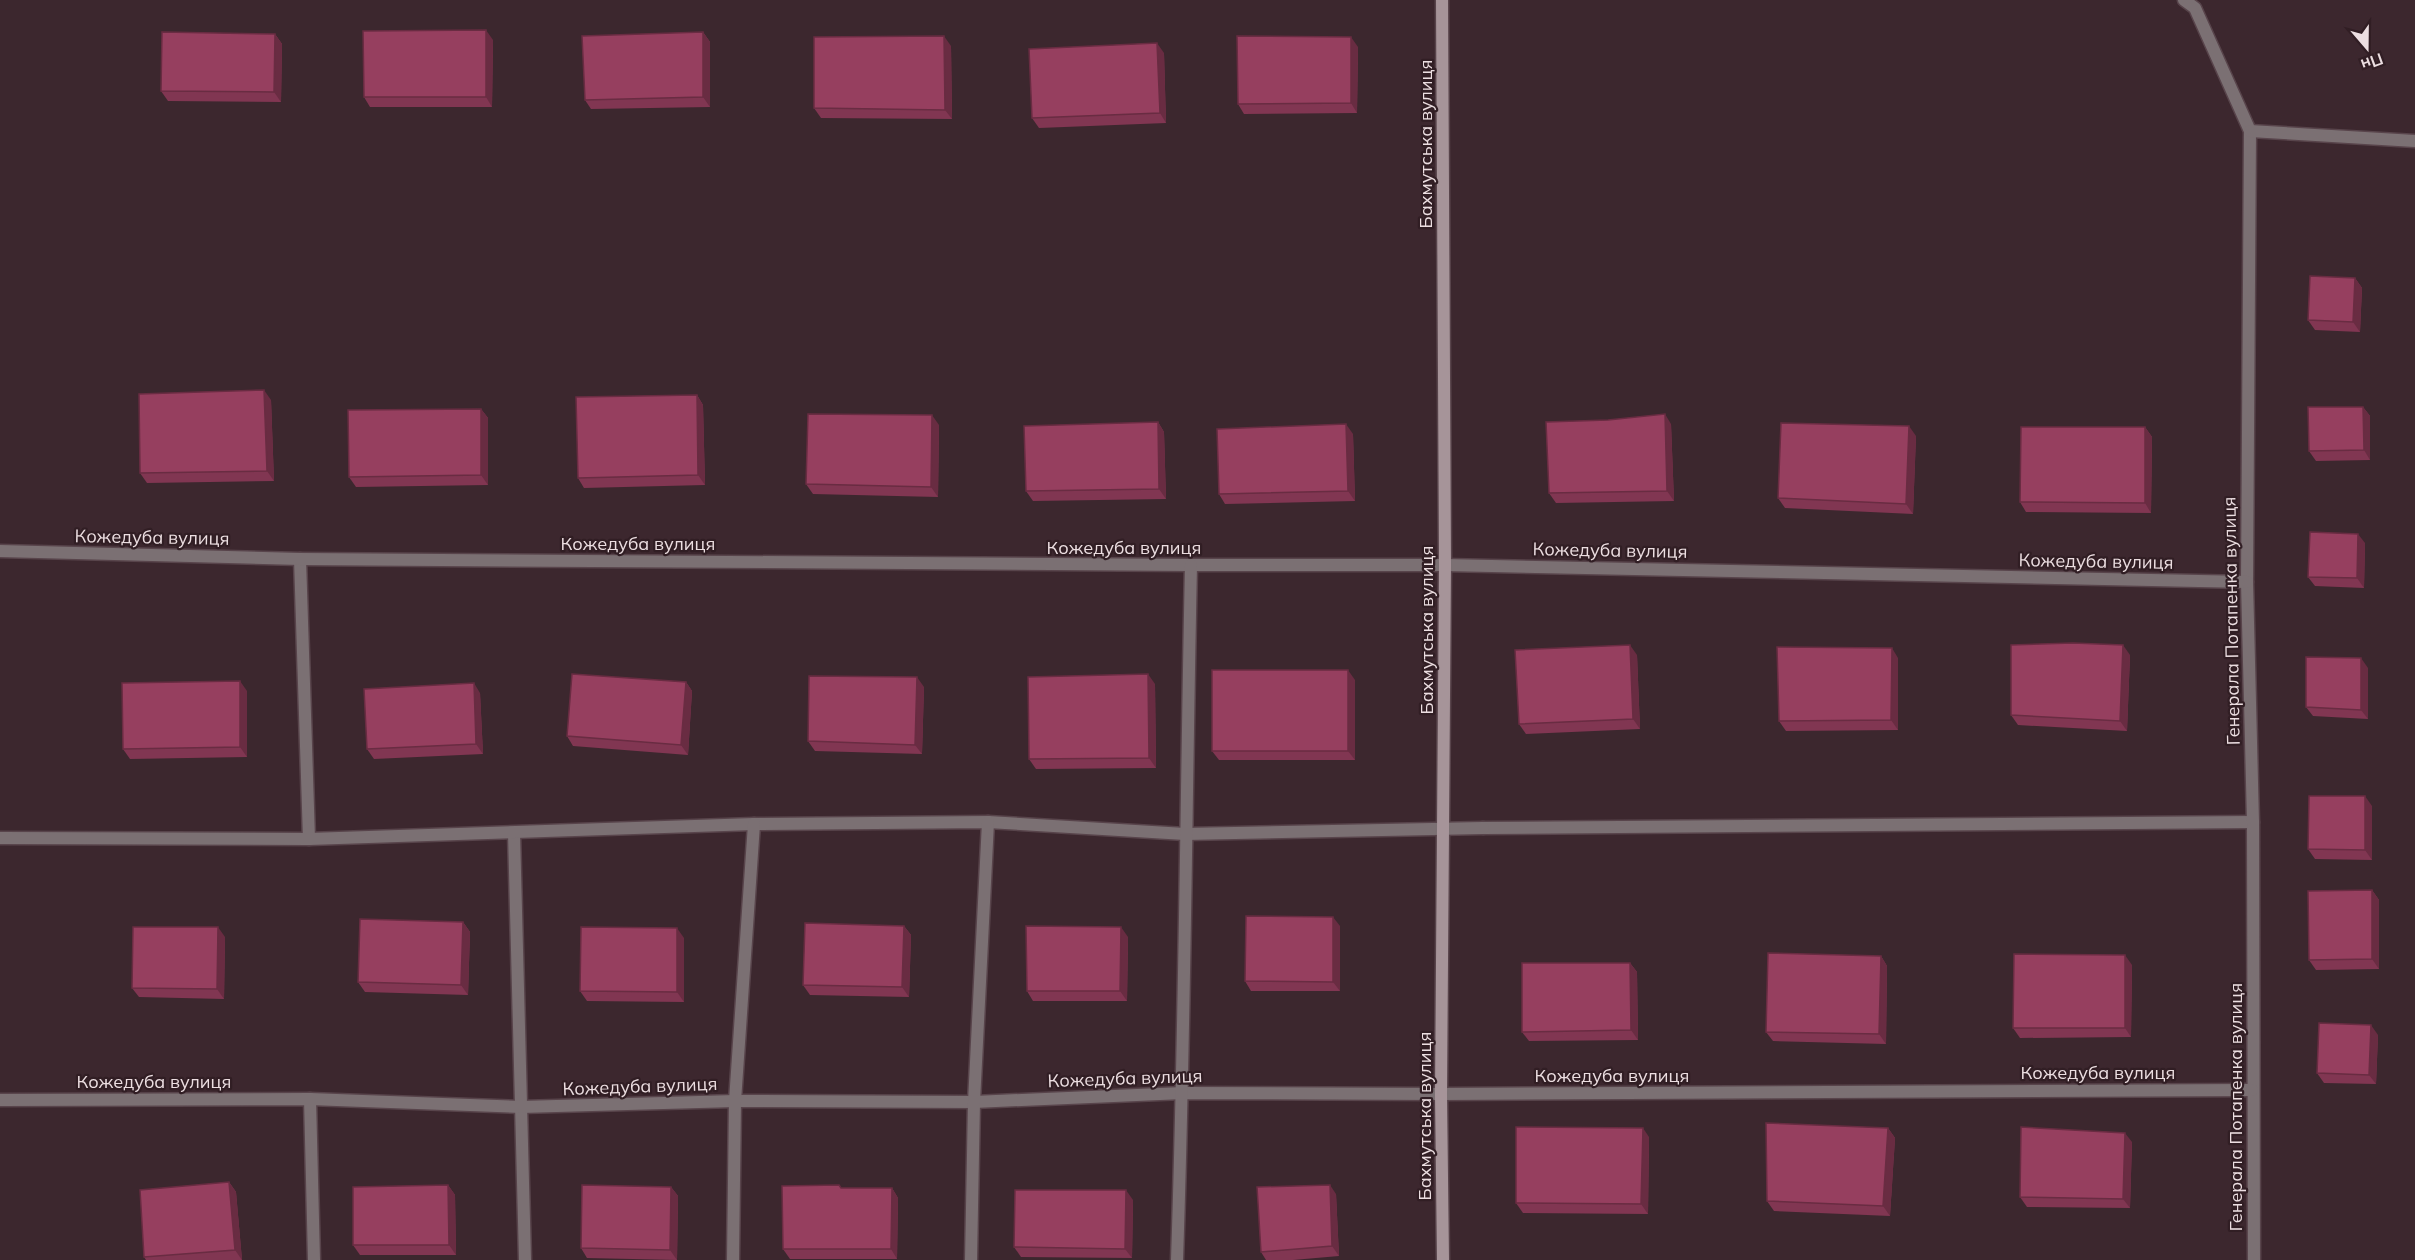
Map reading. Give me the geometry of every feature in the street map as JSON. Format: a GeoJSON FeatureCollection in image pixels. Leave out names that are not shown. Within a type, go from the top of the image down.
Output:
{"type":"FeatureCollection","features":[{"type":"Feature","properties":{"kind":"main road","name":"Бахмутська вулиця"},"geometry":{"type":"LineString","coordinates":[[1442,0],[1445,565],[1441,1094],[1443,1260]]}},
{"type":"Feature","properties":{"kind":"street","name":"Генерала Потапенка вулиця"},"geometry":{"type":"LineString","coordinates":[[2184,0],[2195,8],[2250,131],[2247,582],[2253,822],[2254,1260]]}},
{"type":"Feature","properties":{"kind":"street"},"geometry":{"type":"LineString","coordinates":[[2250,131],[2415,141]]}},
{"type":"Feature","properties":{"kind":"street","name":"Кожедуба вулиця"},"geometry":{"type":"LineString","coordinates":[[0,551],[300,559],[1445,565],[2247,582]]}},
{"type":"Feature","properties":{"kind":"street"},"geometry":{"type":"LineString","coordinates":[[300,559],[309,839]]}},
{"type":"Feature","properties":{"kind":"street"},"geometry":{"type":"LineString","coordinates":[[1177,1260],[1183,1093],[1185,834],[1191,565]]}},
{"type":"Feature","properties":{"kind":"street"},"geometry":{"type":"LineString","coordinates":[[0,838],[309,839],[754,825],[988,822],[1185,834],[1483,828],[2253,822]]}},
{"type":"Feature","properties":{"kind":"street"},"geometry":{"type":"LineString","coordinates":[[971,1260],[974,1102],[988,822]]}},
{"type":"Feature","properties":{"kind":"street"},"geometry":{"type":"LineString","coordinates":[[733,1260],[735,1101],[754,825]]}},
{"type":"Feature","properties":{"kind":"street"},"geometry":{"type":"LineString","coordinates":[[514,833],[525,1260]]}},
{"type":"Feature","properties":{"kind":"street","name":"Кожедуба вулиця"},"geometry":{"type":"LineString","coordinates":[[0,1100],[310,1099],[521,1107],[735,1101],[974,1102],[1183,1093],[2252,1090]]}},
{"type":"Feature","properties":{"kind":"street"},"geometry":{"type":"LineString","coordinates":[[310,1099],[314,1260]]}},
{"type":"Feature","properties":{"kind":"building"},"geometry":{"type":"Polygon","coordinates":[[[486,30],[486,97],[364,97],[363,31],[486,30]]]}},
{"type":"Feature","properties":{"kind":"building"},"geometry":{"type":"Polygon","coordinates":[[[162,32],[275,34],[274,92],[161,91],[162,32]]]}},
{"type":"Feature","properties":{"kind":"building"},"geometry":{"type":"Polygon","coordinates":[[[703,32],[703,97],[585,100],[582,36],[703,32]]]}},
{"type":"Feature","properties":{"kind":"building"},"geometry":{"type":"Polygon","coordinates":[[[944,36],[945,110],[814,108],[814,37],[944,36]]]}},
{"type":"Feature","properties":{"kind":"building"},"geometry":{"type":"Polygon","coordinates":[[[1237,36],[1351,37],[1351,103],[1238,104],[1237,36]]]}},
{"type":"Feature","properties":{"kind":"building"},"geometry":{"type":"Polygon","coordinates":[[[1157,43],[1160,113],[1032,118],[1029,49],[1157,43]]]}},
{"type":"Feature","properties":{"kind":"building"},"geometry":{"type":"Polygon","coordinates":[[[2310,276],[2355,278],[2353,322],[2308,320],[2310,276]]]}},
{"type":"Feature","properties":{"kind":"building"},"geometry":{"type":"Polygon","coordinates":[[[264,390],[267,471],[140,473],[139,394],[264,390]]]}},
{"type":"Feature","properties":{"kind":"building"},"geometry":{"type":"Polygon","coordinates":[[[697,395],[698,475],[578,478],[576,397],[697,395]]]}},
{"type":"Feature","properties":{"kind":"building"},"geometry":{"type":"Polygon","coordinates":[[[2308,407],[2363,407],[2364,450],[2309,451],[2308,407]]]}},
{"type":"Feature","properties":{"kind":"building"},"geometry":{"type":"Polygon","coordinates":[[[481,409],[481,475],[349,477],[348,410],[481,409]]]}},
{"type":"Feature","properties":{"kind":"building"},"geometry":{"type":"Polygon","coordinates":[[[808,414],[932,415],[931,487],[806,484],[808,414]]]}},
{"type":"Feature","properties":{"kind":"building"},"geometry":{"type":"Polygon","coordinates":[[[1665,414],[1667,491],[1549,493],[1546,422],[1608,420],[1665,414]]]}},
{"type":"Feature","properties":{"kind":"building"},"geometry":{"type":"Polygon","coordinates":[[[1158,422],[1159,489],[1026,491],[1024,426],[1158,422]]]}},
{"type":"Feature","properties":{"kind":"building"},"geometry":{"type":"Polygon","coordinates":[[[1781,423],[1909,426],[1906,504],[1778,498],[1781,423]]]}},
{"type":"Feature","properties":{"kind":"building"},"geometry":{"type":"Polygon","coordinates":[[[1346,424],[1348,491],[1219,494],[1217,429],[1346,424]]]}},
{"type":"Feature","properties":{"kind":"building"},"geometry":{"type":"Polygon","coordinates":[[[2021,427],[2145,427],[2145,503],[2020,502],[2021,427]]]}},
{"type":"Feature","properties":{"kind":"building"},"geometry":{"type":"Polygon","coordinates":[[[2310,532],[2358,534],[2357,578],[2308,577],[2310,532]]]}},
{"type":"Feature","properties":{"kind":"building"},"geometry":{"type":"Polygon","coordinates":[[[2073,643],[2123,645],[2120,721],[2011,715],[2011,645],[2073,643]]]}},
{"type":"Feature","properties":{"kind":"building"},"geometry":{"type":"Polygon","coordinates":[[[1630,645],[1633,719],[1519,724],[1515,650],[1630,645]]]}},
{"type":"Feature","properties":{"kind":"building"},"geometry":{"type":"Polygon","coordinates":[[[1777,647],[1892,648],[1891,720],[1779,721],[1777,647]]]}},
{"type":"Feature","properties":{"kind":"building"},"geometry":{"type":"Polygon","coordinates":[[[2306,657],[2361,658],[2361,710],[2306,707],[2306,657]]]}},
{"type":"Feature","properties":{"kind":"building"},"geometry":{"type":"Polygon","coordinates":[[[1212,670],[1348,670],[1348,751],[1212,751],[1212,670]]]}},
{"type":"Feature","properties":{"kind":"building"},"geometry":{"type":"Polygon","coordinates":[[[572,674],[686,682],[681,745],[567,736],[572,674]]]}},
{"type":"Feature","properties":{"kind":"building"},"geometry":{"type":"Polygon","coordinates":[[[1148,674],[1149,758],[1029,759],[1028,677],[1148,674]]]}},
{"type":"Feature","properties":{"kind":"building"},"geometry":{"type":"Polygon","coordinates":[[[809,676],[917,677],[915,745],[808,741],[809,676]]]}},
{"type":"Feature","properties":{"kind":"building"},"geometry":{"type":"Polygon","coordinates":[[[240,681],[240,747],[123,749],[122,683],[240,681]]]}},
{"type":"Feature","properties":{"kind":"building"},"geometry":{"type":"Polygon","coordinates":[[[474,683],[476,744],[367,749],[364,689],[474,683]]]}},
{"type":"Feature","properties":{"kind":"building"},"geometry":{"type":"Polygon","coordinates":[[[2309,796],[2365,796],[2365,850],[2308,849],[2309,796]]]}},
{"type":"Feature","properties":{"kind":"building"},"geometry":{"type":"Polygon","coordinates":[[[2372,890],[2372,959],[2309,960],[2308,891],[2372,890]]]}},
{"type":"Feature","properties":{"kind":"building"},"geometry":{"type":"Polygon","coordinates":[[[1246,916],[1333,917],[1333,982],[1245,981],[1246,916]]]}},
{"type":"Feature","properties":{"kind":"building"},"geometry":{"type":"Polygon","coordinates":[[[360,919],[463,922],[461,985],[358,982],[360,919]]]}},
{"type":"Feature","properties":{"kind":"building"},"geometry":{"type":"Polygon","coordinates":[[[805,923],[904,926],[902,987],[803,985],[805,923]]]}},
{"type":"Feature","properties":{"kind":"building"},"geometry":{"type":"Polygon","coordinates":[[[1026,926],[1121,927],[1120,991],[1027,991],[1026,926]]]}},
{"type":"Feature","properties":{"kind":"building"},"geometry":{"type":"Polygon","coordinates":[[[133,927],[218,927],[217,989],[132,988],[133,927]]]}},
{"type":"Feature","properties":{"kind":"building"},"geometry":{"type":"Polygon","coordinates":[[[581,927],[677,928],[677,992],[580,991],[581,927]]]}},
{"type":"Feature","properties":{"kind":"building"},"geometry":{"type":"Polygon","coordinates":[[[1768,953],[1881,956],[1879,1034],[1766,1032],[1768,953]]]}},
{"type":"Feature","properties":{"kind":"building"},"geometry":{"type":"Polygon","coordinates":[[[2014,954],[2125,955],[2125,1028],[2013,1028],[2014,954]]]}},
{"type":"Feature","properties":{"kind":"building"},"geometry":{"type":"Polygon","coordinates":[[[1522,963],[1630,963],[1631,1030],[1522,1032],[1522,963]]]}},
{"type":"Feature","properties":{"kind":"building"},"geometry":{"type":"Polygon","coordinates":[[[2319,1023],[2371,1025],[2369,1075],[2317,1073],[2319,1023]]]}},
{"type":"Feature","properties":{"kind":"building"},"geometry":{"type":"Polygon","coordinates":[[[1766,1123],[1888,1128],[1883,1206],[1767,1201],[1766,1123]]]}},
{"type":"Feature","properties":{"kind":"building"},"geometry":{"type":"Polygon","coordinates":[[[1516,1127],[1643,1128],[1641,1204],[1516,1203],[1516,1127]]]}},
{"type":"Feature","properties":{"kind":"building"},"geometry":{"type":"Polygon","coordinates":[[[2021,1127],[2125,1133],[2123,1199],[2020,1197],[2021,1127]]]}},
{"type":"Feature","properties":{"kind":"building"},"geometry":{"type":"Polygon","coordinates":[[[229,1182],[235,1250],[144,1257],[140,1190],[229,1182]]]}},
{"type":"Feature","properties":{"kind":"building"},"geometry":{"type":"Polygon","coordinates":[[[448,1185],[449,1245],[353,1245],[353,1187],[448,1185]]]}},
{"type":"Feature","properties":{"kind":"building"},"geometry":{"type":"Polygon","coordinates":[[[582,1185],[671,1187],[670,1250],[581,1248],[582,1185]]]}},
{"type":"Feature","properties":{"kind":"building"},"geometry":{"type":"Polygon","coordinates":[[[839,1185],[841,1188],[892,1188],[891,1249],[783,1249],[782,1186],[839,1185]]]}},
{"type":"Feature","properties":{"kind":"building"},"geometry":{"type":"Polygon","coordinates":[[[1330,1185],[1332,1246],[1261,1252],[1257,1187],[1330,1185]]]}},
{"type":"Feature","properties":{"kind":"building"},"geometry":{"type":"Polygon","coordinates":[[[1015,1190],[1126,1190],[1125,1249],[1014,1247],[1015,1190]]]}}]}
